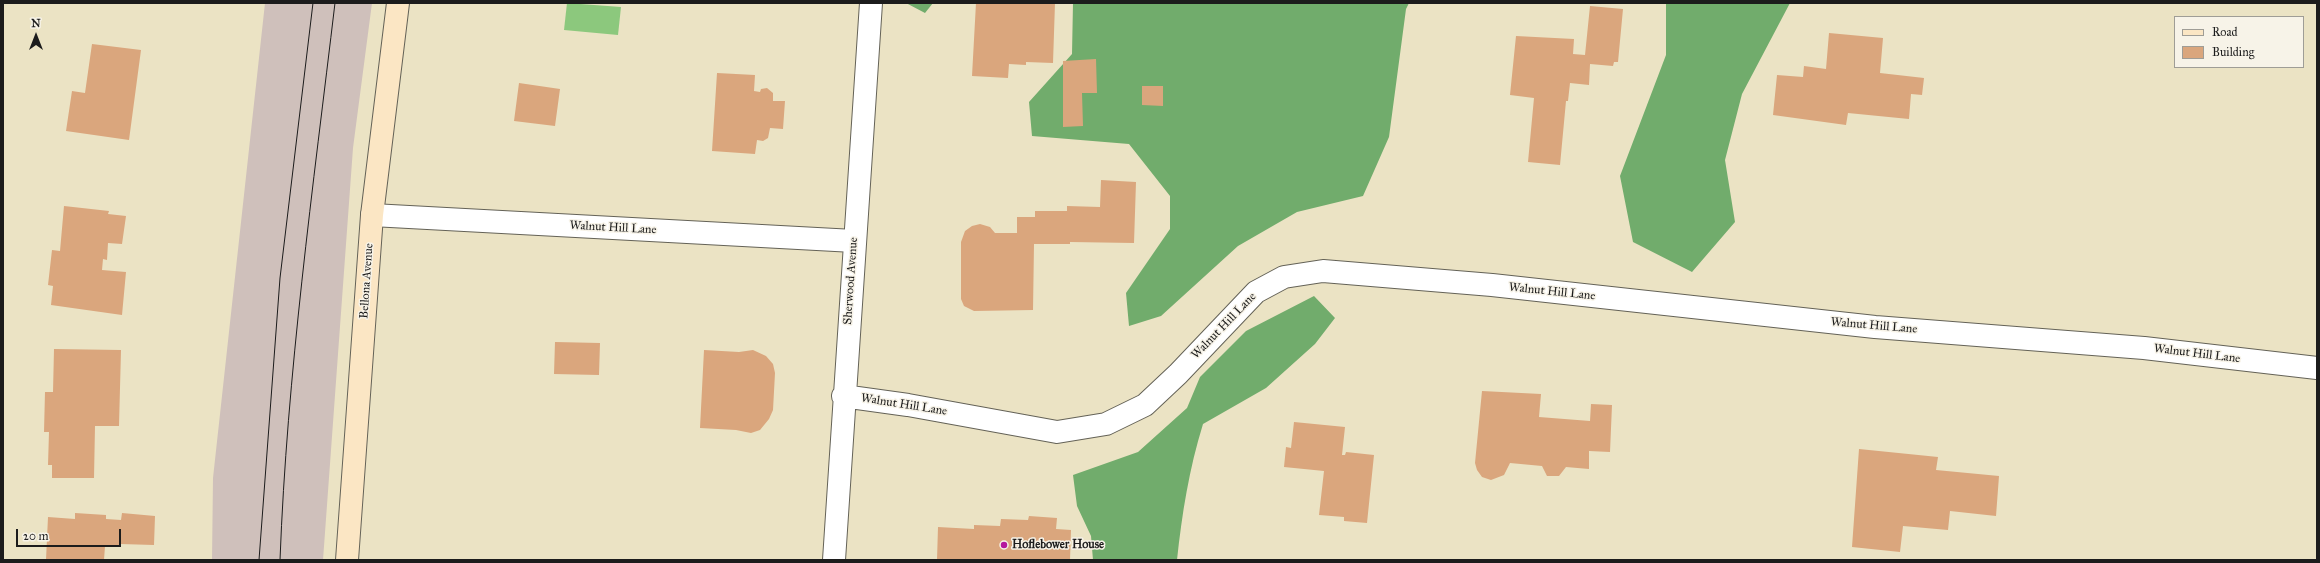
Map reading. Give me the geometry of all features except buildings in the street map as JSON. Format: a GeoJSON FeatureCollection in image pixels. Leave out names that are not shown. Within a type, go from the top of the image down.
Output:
{"type":"FeatureCollection","features":[{"type":"Feature","properties":{"kind":"street","name":"Bellona Avenue"},"geometry":{"type":"LineString","coordinates":[[347,560],[372,215],[398,3]]}},
{"type":"Feature","properties":{"kind":"street","name":"Sherwood Avenue"},"geometry":{"type":"LineString","coordinates":[[834,560],[843,396],[872,3]]}},
{"type":"Feature","properties":{"kind":"street","name":"Walnut Hill Lane"},"geometry":{"type":"LineString","coordinates":[[372,215],[854,241]]}},
{"type":"Feature","properties":{"kind":"street","name":"Walnut Hill Lane"},"geometry":{"type":"LineString","coordinates":[[843,396],[908,405],[1057,432],[1106,424],[1145,404],[1178,374],[1256,292],[1284,277],[1323,271],[1492,285],[1875,327],[2144,348],[2317,368]]}},
{"type":"Feature","properties":{"kind":"shaded area"},"geometry":{"type":"Polygon","coordinates":[[[265,3],[372,3],[353,148],[323,560],[212,560],[213,478],[265,3]]]}},
{"type":"Feature","properties":{"kind":"green space"},"geometry":{"type":"Polygon","coordinates":[[[567,3],[621,7],[618,35],[564,30],[567,3]]]}},
{"type":"Feature","properties":{"kind":"green space"},"geometry":{"type":"Polygon","coordinates":[[[906,3],[933,3],[925,13],[906,3]]]}},
{"type":"Feature","properties":{"kind":"green space"},"geometry":{"type":"Polygon","coordinates":[[[1073,3],[1409,3],[1406,9],[1389,137],[1363,196],[1297,212],[1238,246],[1161,316],[1129,326],[1126,293],[1170,229],[1170,196],[1129,144],[1032,136],[1029,102],[1072,54],[1073,3]]]}},
{"type":"Feature","properties":{"kind":"green space"},"geometry":{"type":"Polygon","coordinates":[[[1666,3],[1790,3],[1742,94],[1725,160],[1735,222],[1692,272],[1633,242],[1620,176],[1666,55],[1666,3]]]}},
{"type":"Feature","properties":{"kind":"green space"},"geometry":{"type":"Polygon","coordinates":[[[1314,296],[1335,318],[1315,344],[1266,388],[1203,424],[1187,492],[1177,560],[1093,560],[1091,536],[1077,506],[1073,475],[1138,452],[1187,408],[1200,377],[1246,331],[1314,296]]]}},
{"type":"Feature","properties":{"kind":"tram line"},"geometry":{"type":"LineString","coordinates":[[259,560],[280,278],[313,3]]}},
{"type":"Feature","properties":{"kind":"tram line"},"geometry":{"type":"LineString","coordinates":[[280,560],[288,421],[302,281],[335,3]]}},
{"type":"Feature","properties":{"kind":"place","name":"Hoflebower House"},"geometry":{"type":"Point","coordinates":[1004,545]}}]}
